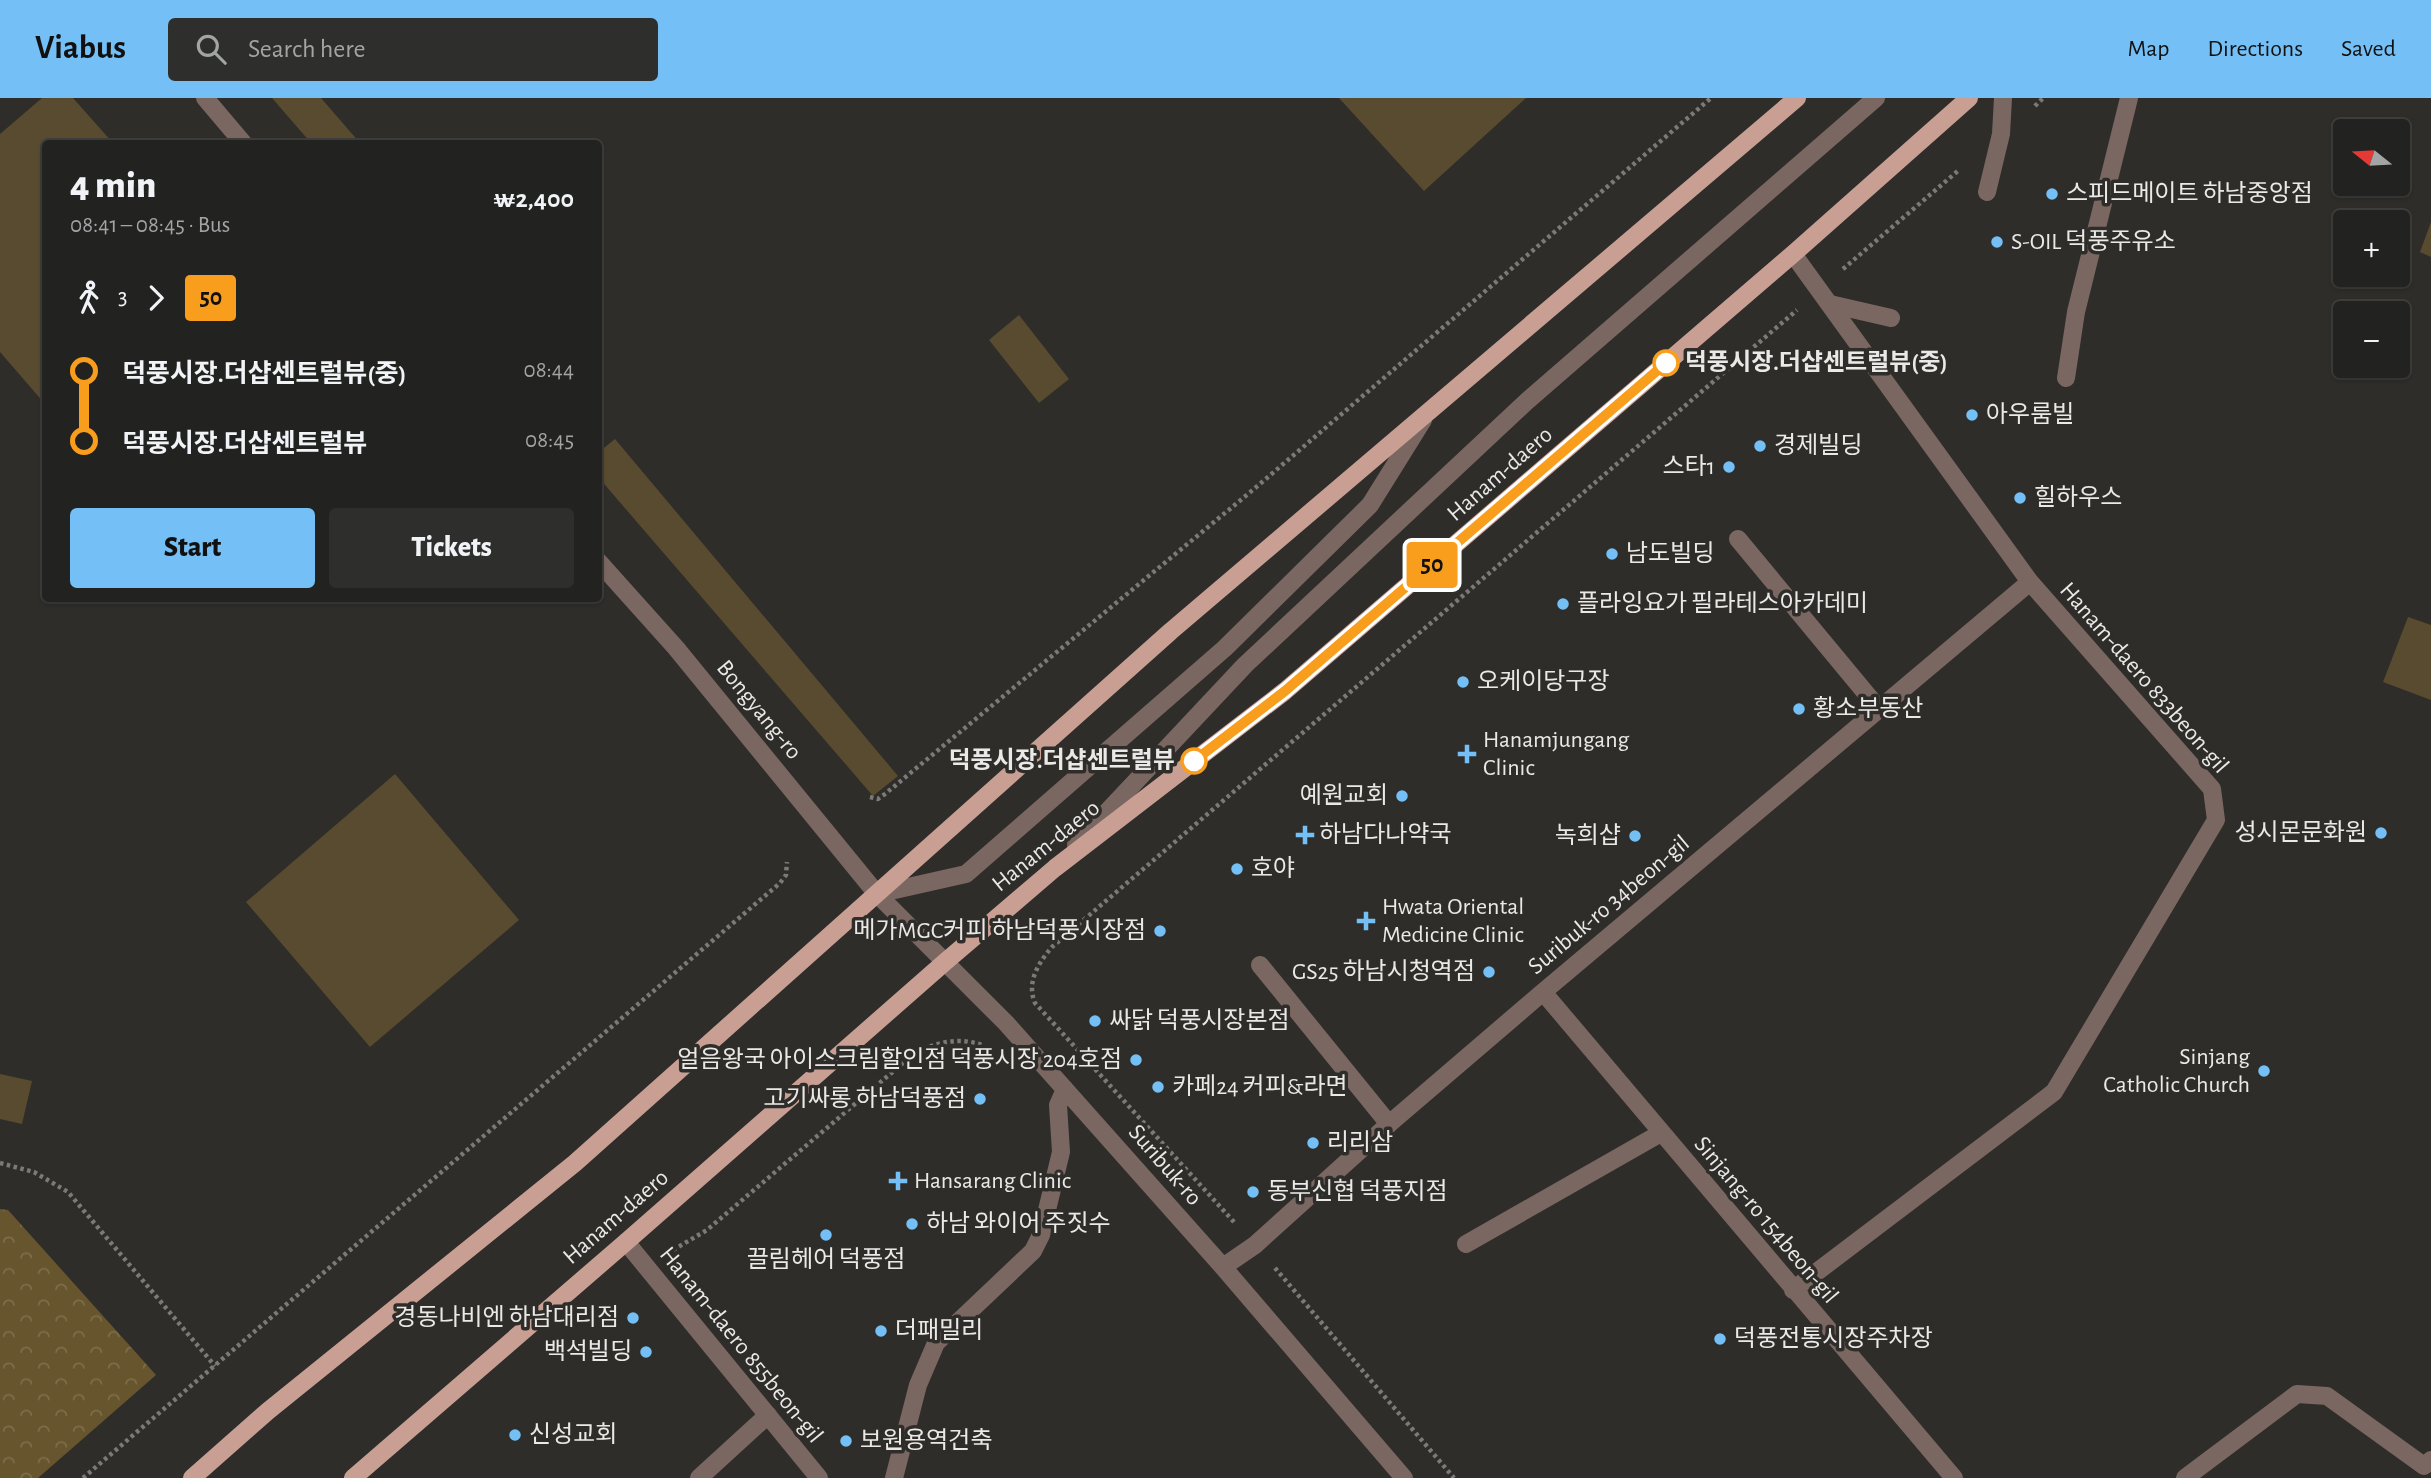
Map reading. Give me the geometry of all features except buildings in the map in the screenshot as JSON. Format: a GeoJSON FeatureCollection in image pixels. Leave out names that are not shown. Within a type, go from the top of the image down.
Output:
{"type":"FeatureCollection","features":[{"type":"Feature","properties":{"kind":"main road"},"geometry":{"type":"LineString","coordinates":[[192,1478],[268,1411],[575,1163],[1171,631],[1797,98]]}},
{"type":"Feature","properties":{"kind":"main road","name":"Hanam-daero"},"geometry":{"type":"LineString","coordinates":[[353,1478],[1055,868],[1285,691],[1793,254],[1969,98]]}},
{"type":"Feature","properties":{"kind":"street"},"geometry":{"type":"LineString","coordinates":[[205,98],[241,140]]}},
{"type":"Feature","properties":{"kind":"street"},"geometry":{"type":"LineString","coordinates":[[1055,868],[1245,664],[1526,402],[1876,98]]}},
{"type":"Feature","properties":{"kind":"street"},"geometry":{"type":"LineString","coordinates":[[1987,191],[2001,134],[2003,98]]}},
{"type":"Feature","properties":{"kind":"street"},"geometry":{"type":"LineString","coordinates":[[2066,378],[2076,312],[2129,98]]}},
{"type":"Feature","properties":{"kind":"street","name":"Hanam-daero 833beon-gil"},"geometry":{"type":"LineString","coordinates":[[1793,254],[2030,582],[2212,789],[2216,820],[2054,1092],[1793,1290]]}},
{"type":"Feature","properties":{"kind":"street"},"geometry":{"type":"LineString","coordinates":[[1830,304],[1891,318]]}},
{"type":"Feature","properties":{"kind":"street"},"geometry":{"type":"LineString","coordinates":[[877,894],[966,874],[1184,684],[1225,648],[1370,505],[1424,417]]}},
{"type":"Feature","properties":{"kind":"street"},"geometry":{"type":"LineString","coordinates":[[1738,539],[1879,709]]}},
{"type":"Feature","properties":{"kind":"street","name":"Bongyang-ro"},"geometry":{"type":"LineString","coordinates":[[602,565],[676,648],[877,894]]}},
{"type":"Feature","properties":{"kind":"street","name":"Suribuk-ro 34beon-gil"},"geometry":{"type":"LineString","coordinates":[[1223,1267],[1255,1245],[1389,1124],[1543,992],[2030,582]]}},
{"type":"Feature","properties":{"kind":"street","name":"Suribuk-ro"},"geometry":{"type":"LineString","coordinates":[[877,894],[1006,1023],[1223,1267],[1404,1478]]}},
{"type":"Feature","properties":{"kind":"street"},"geometry":{"type":"LineString","coordinates":[[1260,965],[1389,1124]]}},
{"type":"Feature","properties":{"kind":"street","name":"Sinjang-ro 154beon-gil"},"geometry":{"type":"LineString","coordinates":[[1543,992],[1954,1478]]}},
{"type":"Feature","properties":{"kind":"street"},"geometry":{"type":"LineString","coordinates":[[894,1478],[918,1385],[936,1343],[1033,1251],[1041,1235],[1061,1152],[1058,1105],[1065,1089]]}},
{"type":"Feature","properties":{"kind":"street"},"geometry":{"type":"LineString","coordinates":[[1466,1244],[1661,1133]]}},
{"type":"Feature","properties":{"kind":"street","name":"Hanam-daero 855beon-gil"},"geometry":{"type":"LineString","coordinates":[[626,1242],[819,1478]]}},
{"type":"Feature","properties":{"kind":"street"},"geometry":{"type":"LineString","coordinates":[[2185,1478],[2297,1394],[2327,1396],[2425,1468]]}},
{"type":"Feature","properties":{"kind":"street"},"geometry":{"type":"LineString","coordinates":[[699,1478],[768,1415]]}},
{"type":"Feature","properties":{"kind":"path"},"geometry":{"type":"LineString","coordinates":[[870,797],[878,799],[885,794],[1244,498],[1712,98]]}},
{"type":"Feature","properties":{"kind":"path"},"geometry":{"type":"LineString","coordinates":[[2001,134],[2043,98]]}},
{"type":"Feature","properties":{"kind":"path"},"geometry":{"type":"LineString","coordinates":[[1050,1019],[1035,1003],[1032,988],[1034,974],[1052,947],[1961,168]]}},
{"type":"Feature","properties":{"kind":"path"},"geometry":{"type":"LineString","coordinates":[[83,1478],[780,883],[786,875],[787,862]]}},
{"type":"Feature","properties":{"kind":"path"},"geometry":{"type":"LineString","coordinates":[[678,1248],[707,1230],[916,1052],[944,1042],[962,1040],[990,1048]]}},
{"type":"Feature","properties":{"kind":"path"},"geometry":{"type":"LineString","coordinates":[[0,1163],[34,1172],[68,1192],[215,1366]]}},
{"type":"Feature","properties":{"kind":"green space"},"geometry":{"type":"Polygon","coordinates":[[[0,1209],[8,1210],[156,1375],[38,1478],[0,1478],[0,1209]]]}},
{"type":"Feature","properties":{"kind":"shaded area"},"geometry":{"type":"Polygon","coordinates":[[[42,98],[73,98],[110,140],[42,140],[42,401],[0,352],[0,134],[42,98]]]}},
{"type":"Feature","properties":{"kind":"shaded area"},"geometry":{"type":"Polygon","coordinates":[[[272,98],[321,98],[357,140],[308,140],[272,98]]]}},
{"type":"Feature","properties":{"kind":"shaded area"},"geometry":{"type":"Polygon","coordinates":[[[1339,98],[1526,98],[1424,191],[1339,98]]]}},
{"type":"Feature","properties":{"kind":"shaded area"},"geometry":{"type":"Polygon","coordinates":[[[2431,222],[2431,257],[2420,252],[2431,222]]]}},
{"type":"Feature","properties":{"kind":"shaded area"},"geometry":{"type":"Polygon","coordinates":[[[1019,315],[1069,379],[1039,403],[989,340],[1019,315]]]}},
{"type":"Feature","properties":{"kind":"shaded area"},"geometry":{"type":"Polygon","coordinates":[[[615,439],[898,776],[873,796],[602,481],[602,450],[615,439]]]}},
{"type":"Feature","properties":{"kind":"shaded area"},"geometry":{"type":"Polygon","coordinates":[[[2408,617],[2431,625],[2431,700],[2383,682],[2408,617]]]}},
{"type":"Feature","properties":{"kind":"shaded area"},"geometry":{"type":"Polygon","coordinates":[[[395,774],[519,920],[370,1047],[246,902],[395,774]]]}},
{"type":"Feature","properties":{"kind":"shaded area"},"geometry":{"type":"Polygon","coordinates":[[[0,1074],[32,1081],[22,1124],[0,1119],[0,1074]]]}},
{"type":"Feature","properties":{"kind":"bus line","name":"50"},"geometry":{"type":"LineString","coordinates":[[1194,761],[1285,691],[1666,363]]}},
{"type":"Feature","properties":{"kind":"place","name":"스피드메이트 하남중앙점"},"geometry":{"type":"Point","coordinates":[2052,194]}},
{"type":"Feature","properties":{"kind":"place","name":"S-OIL 덕풍주유소"},"geometry":{"type":"Point","coordinates":[1997,242]}},
{"type":"Feature","properties":{"kind":"place","name":"덕풍시장.더샵센트럴뷰(중)"},"geometry":{"type":"Point","coordinates":[1666,363]}},
{"type":"Feature","properties":{"kind":"place","name":"아우룸빌"},"geometry":{"type":"Point","coordinates":[1972,415]}},
{"type":"Feature","properties":{"kind":"place","name":"경제빌딩"},"geometry":{"type":"Point","coordinates":[1760,446]}},
{"type":"Feature","properties":{"kind":"place","name":"스타1"},"geometry":{"type":"Point","coordinates":[1729,467]}},
{"type":"Feature","properties":{"kind":"place","name":"힐하우스"},"geometry":{"type":"Point","coordinates":[2020,498]}},
{"type":"Feature","properties":{"kind":"place","name":"남도빌딩"},"geometry":{"type":"Point","coordinates":[1612,554]}},
{"type":"Feature","properties":{"kind":"place","name":"플라잉요가 필라테스아카데미"},"geometry":{"type":"Point","coordinates":[1563,604]}},
{"type":"Feature","properties":{"kind":"place","name":"오케이당구장"},"geometry":{"type":"Point","coordinates":[1463,682]}},
{"type":"Feature","properties":{"kind":"place","name":"황소부동산"},"geometry":{"type":"Point","coordinates":[1799,709]}},
{"type":"Feature","properties":{"kind":"place","name":"Hanamjungang Clinic"},"geometry":{"type":"Point","coordinates":[1467,754]}},
{"type":"Feature","properties":{"kind":"place","name":"덕풍시장.더샵센트럴뷰"},"geometry":{"type":"Point","coordinates":[1194,761]}},
{"type":"Feature","properties":{"kind":"place","name":"예원교회"},"geometry":{"type":"Point","coordinates":[1402,796]}},
{"type":"Feature","properties":{"kind":"place","name":"성시몬문화원"},"geometry":{"type":"Point","coordinates":[2381,833]}},
{"type":"Feature","properties":{"kind":"place","name":"하남다나약국"},"geometry":{"type":"Point","coordinates":[1305,835]}},
{"type":"Feature","properties":{"kind":"place","name":"녹희샵"},"geometry":{"type":"Point","coordinates":[1635,836]}},
{"type":"Feature","properties":{"kind":"place","name":"호야"},"geometry":{"type":"Point","coordinates":[1237,869]}},
{"type":"Feature","properties":{"kind":"place","name":"Hwata Oriental Medicine Clinic"},"geometry":{"type":"Point","coordinates":[1366,921]}},
{"type":"Feature","properties":{"kind":"place","name":"메가MGC커피 하남덕풍시장점"},"geometry":{"type":"Point","coordinates":[1160,931]}},
{"type":"Feature","properties":{"kind":"place","name":"GS25 하남시청역점"},"geometry":{"type":"Point","coordinates":[1489,972]}},
{"type":"Feature","properties":{"kind":"place","name":"싸닭 덕풍시장본점"},"geometry":{"type":"Point","coordinates":[1095,1021]}},
{"type":"Feature","properties":{"kind":"place","name":"얼음왕국 아이스크림할인점 덕풍시장 204호점"},"geometry":{"type":"Point","coordinates":[1136,1060]}},
{"type":"Feature","properties":{"kind":"place","name":"Sinjang Catholic Church"},"geometry":{"type":"Point","coordinates":[2264,1071]}},
{"type":"Feature","properties":{"kind":"place","name":"카페24 커피&라면"},"geometry":{"type":"Point","coordinates":[1158,1087]}},
{"type":"Feature","properties":{"kind":"place","name":"고기싸롱 하남덕풍점"},"geometry":{"type":"Point","coordinates":[980,1099]}},
{"type":"Feature","properties":{"kind":"place","name":"리리삼"},"geometry":{"type":"Point","coordinates":[1313,1143]}},
{"type":"Feature","properties":{"kind":"place","name":"Hansarang Clinic"},"geometry":{"type":"Point","coordinates":[898,1181]}},
{"type":"Feature","properties":{"kind":"place","name":"동부신협 덕풍지점"},"geometry":{"type":"Point","coordinates":[1253,1192]}},
{"type":"Feature","properties":{"kind":"place","name":"하남 와이어 주짓수"},"geometry":{"type":"Point","coordinates":[912,1224]}},
{"type":"Feature","properties":{"kind":"place","name":"끌림헤어 덕풍점"},"geometry":{"type":"Point","coordinates":[826,1235]}},
{"type":"Feature","properties":{"kind":"place","name":"경동나비엔 하남대리점"},"geometry":{"type":"Point","coordinates":[633,1318]}},
{"type":"Feature","properties":{"kind":"place","name":"더패밀리"},"geometry":{"type":"Point","coordinates":[881,1331]}},
{"type":"Feature","properties":{"kind":"place","name":"덕풍전통시장주차장"},"geometry":{"type":"Point","coordinates":[1720,1339]}},
{"type":"Feature","properties":{"kind":"place","name":"백석빌딩"},"geometry":{"type":"Point","coordinates":[646,1352]}},
{"type":"Feature","properties":{"kind":"place","name":"신성교회"},"geometry":{"type":"Point","coordinates":[515,1435]}},
{"type":"Feature","properties":{"kind":"place","name":"보원용역건축"},"geometry":{"type":"Point","coordinates":[846,1441]}}]}
